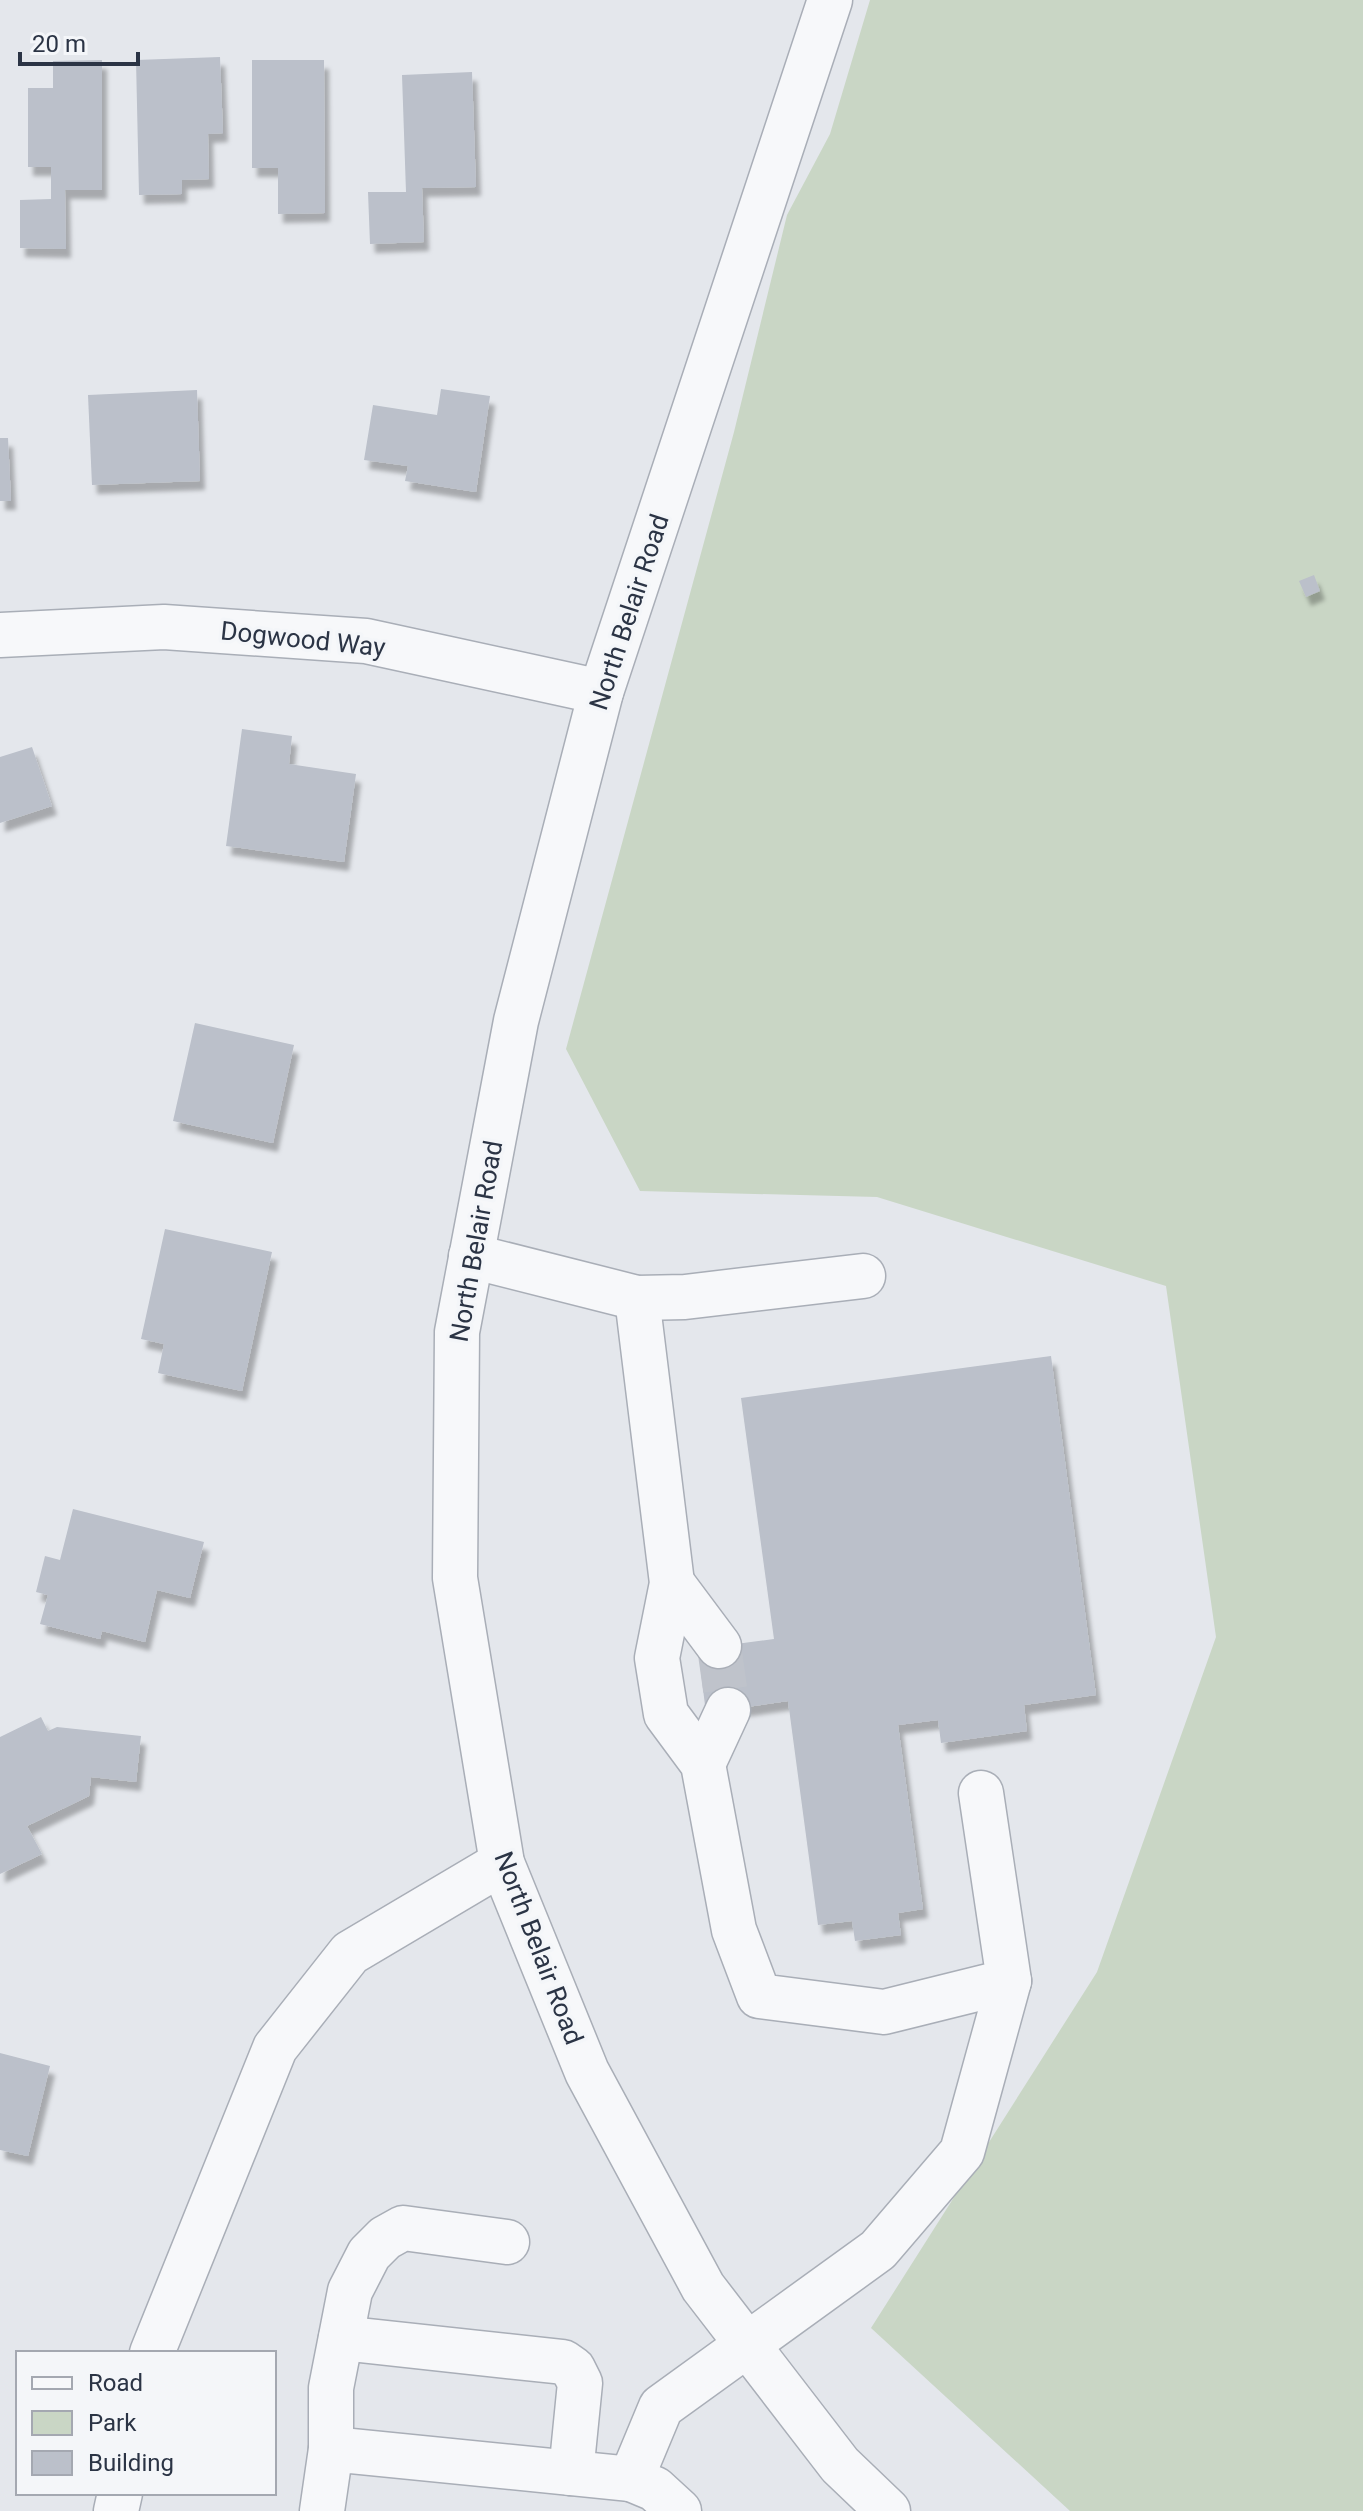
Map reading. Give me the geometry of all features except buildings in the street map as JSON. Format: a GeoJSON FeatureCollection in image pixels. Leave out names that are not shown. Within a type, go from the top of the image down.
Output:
{"type":"FeatureCollection","features":[{"type":"Feature","properties":{"kind":"street","name":"North Belair Road"},"geometry":{"type":"LineString","coordinates":[[830,0],[601,692],[516,1021],[457,1332],[455,1578],[502,1863],[587,2072],[703,2287],[840,2465],[888,2511]]}},
{"type":"Feature","properties":{"kind":"street","name":"Dogwood Way"},"geometry":{"type":"LineString","coordinates":[[0,635],[164,627],[366,641],[601,692]]}},
{"type":"Feature","properties":{"kind":"street"},"geometry":{"type":"LineString","coordinates":[[471,1256],[637,1298],[685,1297],[863,1276]]}},
{"type":"Feature","properties":{"kind":"street"},"geometry":{"type":"LineString","coordinates":[[637,1298],[672,1583],[657,1658],[666,1714],[703,1764],[734,1930],[759,1996],[884,2012],[1009,1981]]}},
{"type":"Feature","properties":{"kind":"street"},"geometry":{"type":"LineString","coordinates":[[672,1583],[719,1646]]}},
{"type":"Feature","properties":{"kind":"street"},"geometry":{"type":"LineString","coordinates":[[703,1764],[728,1710]]}},
{"type":"Feature","properties":{"kind":"street"},"geometry":{"type":"LineString","coordinates":[[631,2479],[661,2407],[878,2250],[962,2152],[1009,1981],[981,1793]]}},
{"type":"Feature","properties":{"kind":"street"},"geometry":{"type":"LineString","coordinates":[[153,2351],[275,2048],[350,1953],[502,1863]]}},
{"type":"Feature","properties":{"kind":"street"},"geometry":{"type":"LineString","coordinates":[[322,2511],[331,2449],[331,2388],[350,2291],[369,2254],[385,2238],[403,2228],[507,2242]]}},
{"type":"Feature","properties":{"kind":"street"},"geometry":{"type":"LineString","coordinates":[[341,2338],[563,2362],[573,2369],[580,2383],[571,2473]]}},
{"type":"Feature","properties":{"kind":"street"},"geometry":{"type":"LineString","coordinates":[[331,2449],[631,2479],[655,2489],[679,2511]]}},
{"type":"Feature","properties":{"kind":"green space"},"geometry":{"type":"Polygon","coordinates":[[[870,0],[1363,0],[1363,2511],[1070,2511],[871,2328],[1097,1972],[1216,1637],[1166,1286],[877,1197],[640,1191],[566,1049],[734,432],[787,215],[830,134],[870,0]]]}},
{"type":"Feature","properties":{"kind":"tunnel"},"geometry":{"type":"LineString","coordinates":[[719,1646],[728,1710]]}}]}
